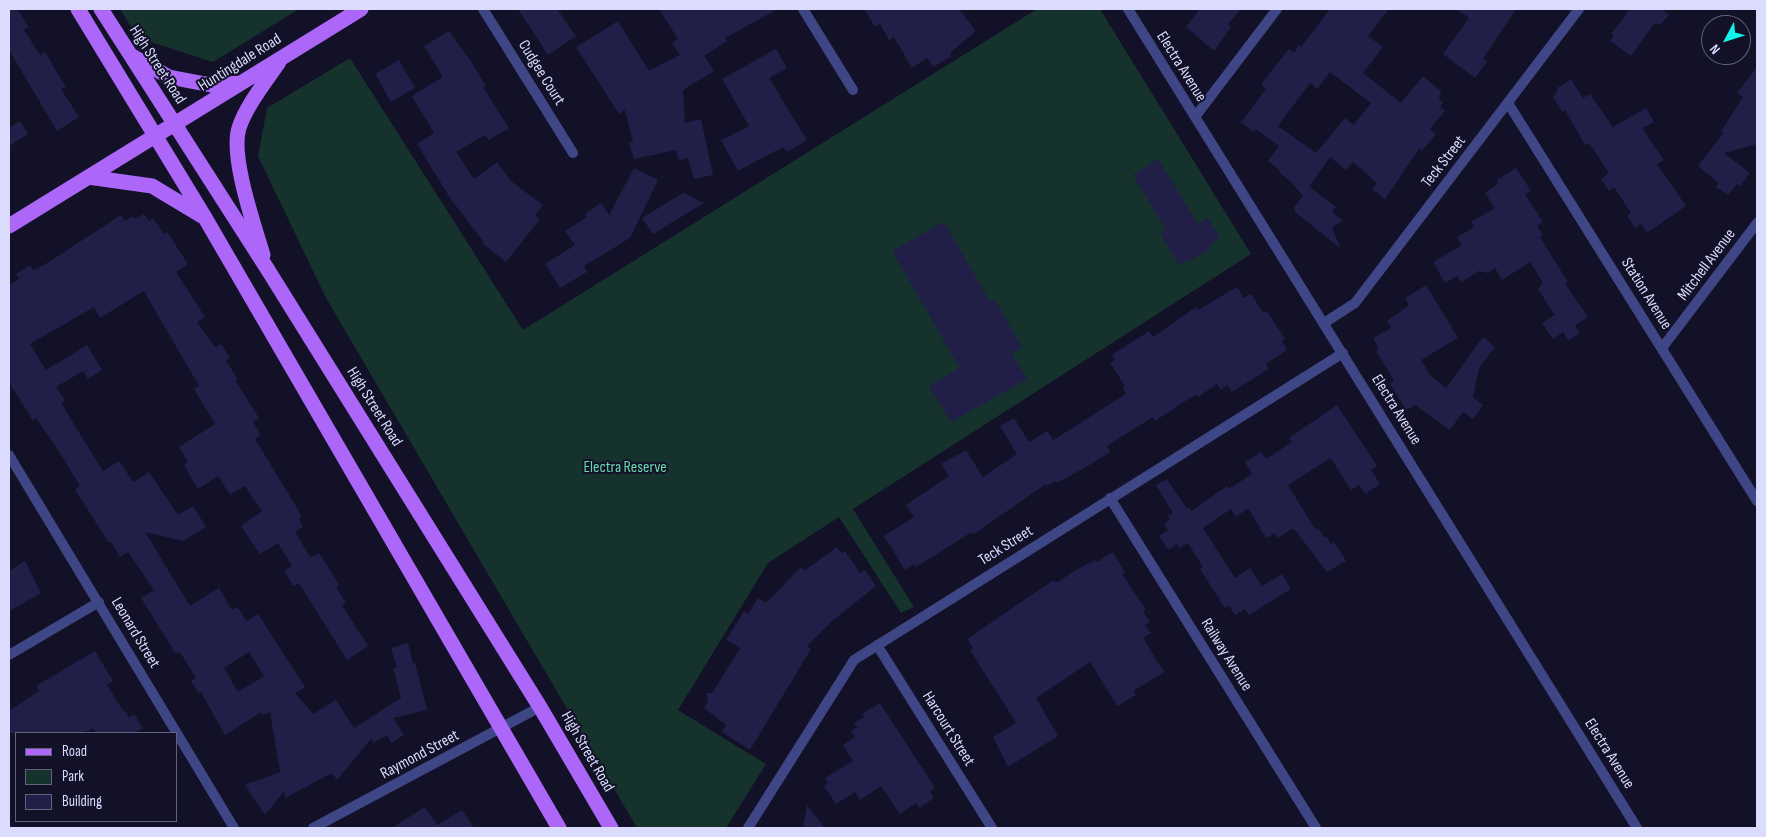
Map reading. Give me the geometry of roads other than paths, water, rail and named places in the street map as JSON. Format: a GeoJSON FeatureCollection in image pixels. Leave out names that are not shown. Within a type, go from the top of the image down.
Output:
{"type":"FeatureCollection","features":[{"type":"Feature","properties":{"kind":"main road"},"geometry":{"type":"LineString","coordinates":[[78,9],[204,216],[559,828]]}},
{"type":"Feature","properties":{"kind":"main road","name":"High Street Road"},"geometry":{"type":"LineString","coordinates":[[101,9],[128,54],[268,270],[540,707],[611,828]]}},
{"type":"Feature","properties":{"kind":"main road","name":"Huntingdale Road"},"geometry":{"type":"LineString","coordinates":[[9,226],[361,9]]}},
{"type":"Feature","properties":{"kind":"main road"},"geometry":{"type":"LineString","coordinates":[[128,54],[169,77],[212,85],[241,83]]}},
{"type":"Feature","properties":{"kind":"main road"},"geometry":{"type":"LineString","coordinates":[[268,270],[250,209],[237,147],[239,128],[258,93],[283,57]]}},
{"type":"Feature","properties":{"kind":"main road"},"geometry":{"type":"LineString","coordinates":[[88,177],[152,186],[204,216]]}},
{"type":"Feature","properties":{"kind":"street","name":"Cudgee Court"},"geometry":{"type":"LineString","coordinates":[[483,9],[573,153]]}},
{"type":"Feature","properties":{"kind":"street"},"geometry":{"type":"LineString","coordinates":[[803,9],[853,90]]}},
{"type":"Feature","properties":{"kind":"street","name":"Electra Avenue"},"geometry":{"type":"LineString","coordinates":[[1128,9],[1637,828]]}},
{"type":"Feature","properties":{"kind":"street"},"geometry":{"type":"LineString","coordinates":[[1195,117],[1277,9]]}},
{"type":"Feature","properties":{"kind":"street","name":"Teck Street"},"geometry":{"type":"LineString","coordinates":[[1324,323],[1355,303],[1579,9]]}},
{"type":"Feature","properties":{"kind":"street","name":"Station Avenue"},"geometry":{"type":"LineString","coordinates":[[1508,103],[1757,501]]}},
{"type":"Feature","properties":{"kind":"street","name":"Mitchell Avenue"},"geometry":{"type":"LineString","coordinates":[[1662,348],[1757,223]]}},
{"type":"Feature","properties":{"kind":"street","name":"Teck Street"},"geometry":{"type":"LineString","coordinates":[[748,828],[854,660],[1343,353]]}},
{"type":"Feature","properties":{"kind":"street","name":"Leonard Street"},"geometry":{"type":"LineString","coordinates":[[9,455],[177,732]]}},
{"type":"Feature","properties":{"kind":"street","name":"Railway Avenue"},"geometry":{"type":"LineString","coordinates":[[1110,498],[1316,828]]}},
{"type":"Feature","properties":{"kind":"street"},"geometry":{"type":"LineString","coordinates":[[9,655],[99,602]]}},
{"type":"Feature","properties":{"kind":"street","name":"Harcourt Street"},"geometry":{"type":"LineString","coordinates":[[877,645],[992,828]]}},
{"type":"Feature","properties":{"kind":"street","name":"Raymond Street"},"geometry":{"type":"LineString","coordinates":[[313,828],[540,707]]}},
{"type":"Feature","properties":{"kind":"street","name":"Leonard Street"},"geometry":{"type":"LineString","coordinates":[[178,734],[234,828]]}},
{"type":"Feature","properties":{"kind":"park label","name":"Electra Reserve"},"geometry":{"type":"Point","coordinates":[625,468]}}]}
